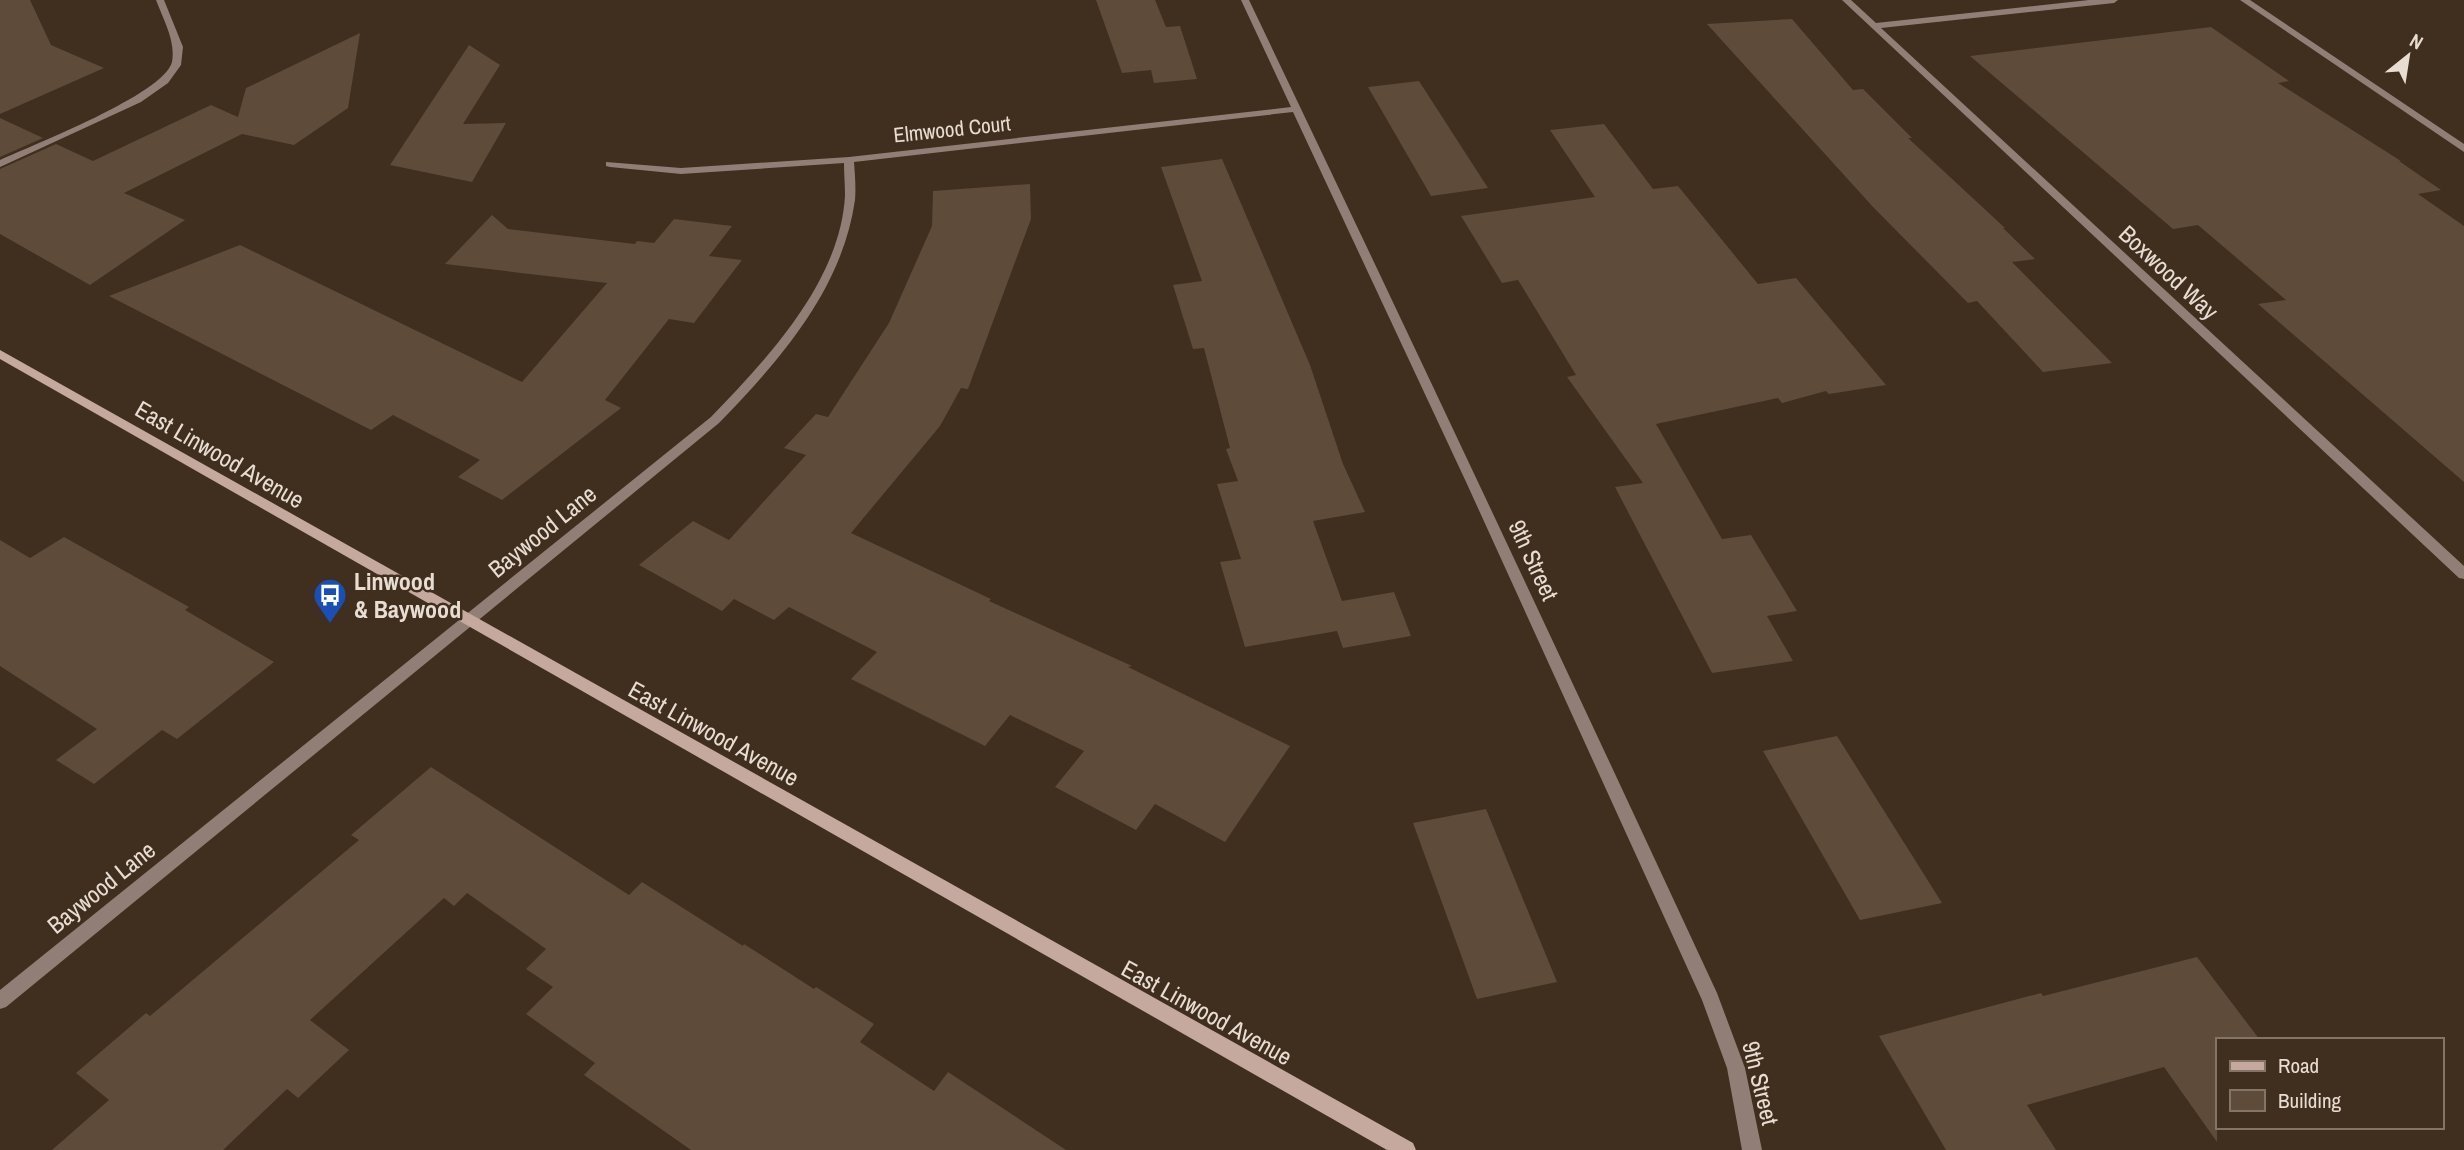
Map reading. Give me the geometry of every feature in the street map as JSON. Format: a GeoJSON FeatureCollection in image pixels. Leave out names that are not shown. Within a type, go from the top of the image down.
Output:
{"type":"FeatureCollection","features":[{"type":"Feature","properties":{"kind":"street"},"geometry":{"type":"LineString","coordinates":[[0,164],[138,100],[165,81],[176,65],[178,47],[160,0]]}},
{"type":"Feature","properties":{"kind":"street","name":"9th Street"},"geometry":{"type":"LineString","coordinates":[[1245,0],[1468,472],[1710,999],[1736,1068],[1752,1150]]}},
{"type":"Feature","properties":{"kind":"street","name":"Boxwood Way"},"geometry":{"type":"LineString","coordinates":[[1846,0],[2464,574]]}},
{"type":"Feature","properties":{"kind":"street"},"geometry":{"type":"LineString","coordinates":[[1874,26],[2114,0]]}},
{"type":"Feature","properties":{"kind":"street"},"geometry":{"type":"LineString","coordinates":[[2244,0],[2464,149]]}},
{"type":"Feature","properties":{"kind":"street","name":"Elmwood Court"},"geometry":{"type":"LineString","coordinates":[[611,164],[681,171],[849,160],[1297,109]]}},
{"type":"Feature","properties":{"kind":"street","name":"Baywood Lane"},"geometry":{"type":"LineString","coordinates":[[0,1001],[697,437],[777,353],[808,307],[838,247],[851,194],[849,160]]}},
{"type":"Feature","properties":{"kind":"street","name":"East Linwood Avenue"},"geometry":{"type":"LineString","coordinates":[[0,354],[1406,1150]]}},
{"type":"Feature","properties":{"kind":"building"},"geometry":{"type":"Polygon","coordinates":[[[0,0],[30,0],[51,45],[104,68],[0,114],[0,0]]]}},
{"type":"Feature","properties":{"kind":"building"},"geometry":{"type":"Polygon","coordinates":[[[1096,0],[1155,0],[1166,27],[1180,26],[1197,79],[1154,83],[1151,70],[1122,73],[1096,0]]]}},
{"type":"Feature","properties":{"kind":"building"},"geometry":{"type":"Polygon","coordinates":[[[1792,19],[1853,90],[1863,89],[1912,138],[1908,138],[2035,259],[2012,262],[2112,363],[2043,372],[1977,301],[1968,303],[1873,207],[1707,24],[1792,19]]]}},
{"type":"Feature","properties":{"kind":"building"},"geometry":{"type":"Polygon","coordinates":[[[2211,27],[2289,81],[2278,83],[2401,161],[2441,190],[2418,194],[2464,226],[2464,482],[2258,304],[2286,300],[2198,225],[2173,229],[1970,56],[2211,27]]]}},
{"type":"Feature","properties":{"kind":"building"},"geometry":{"type":"Polygon","coordinates":[[[360,33],[348,108],[294,145],[242,134],[124,193],[185,220],[90,285],[0,234],[0,169],[56,144],[93,161],[211,105],[238,117],[246,88],[360,33]]]}},
{"type":"Feature","properties":{"kind":"building"},"geometry":{"type":"Polygon","coordinates":[[[469,45],[500,65],[463,124],[506,123],[472,182],[390,165],[469,45]]]}},
{"type":"Feature","properties":{"kind":"building"},"geometry":{"type":"Polygon","coordinates":[[[1419,81],[1488,188],[1431,196],[1368,87],[1419,81]]]}},
{"type":"Feature","properties":{"kind":"building"},"geometry":{"type":"Polygon","coordinates":[[[0,118],[43,138],[0,157],[0,118]]]}},
{"type":"Feature","properties":{"kind":"building"},"geometry":{"type":"Polygon","coordinates":[[[1604,124],[1653,189],[1678,186],[1758,284],[1796,278],[1886,385],[1829,394],[1826,391],[1782,403],[1778,398],[1656,424],[1722,539],[1751,535],[1797,611],[1767,616],[1793,661],[1712,673],[1615,487],[1643,483],[1567,377],[1576,375],[1518,280],[1502,283],[1461,216],[1595,197],[1550,130],[1604,124]]]}},
{"type":"Feature","properties":{"kind":"building"},"geometry":{"type":"Polygon","coordinates":[[[1222,159],[1310,365],[1343,464],[1365,512],[1313,521],[1342,601],[1394,592],[1411,636],[1343,648],[1337,631],[1245,647],[1220,562],[1241,559],[1217,484],[1238,481],[1226,449],[1230,448],[1204,348],[1193,349],[1173,285],[1202,281],[1161,167],[1222,159]]]}},
{"type":"Feature","properties":{"kind":"building"},"geometry":{"type":"Polygon","coordinates":[[[1030,184],[1031,219],[968,389],[961,388],[940,426],[851,533],[991,599],[989,601],[1132,666],[1128,667],[1290,746],[1225,842],[1155,804],[1136,830],[1055,787],[1084,751],[1010,715],[985,746],[851,679],[877,652],[789,607],[774,620],[734,599],[722,611],[639,565],[693,521],[729,540],[806,455],[784,448],[816,414],[828,417],[889,323],[932,226],[933,191],[1030,184]]]}},
{"type":"Feature","properties":{"kind":"building"},"geometry":{"type":"Polygon","coordinates":[[[492,215],[508,229],[635,244],[637,241],[654,243],[674,219],[732,226],[709,256],[742,260],[694,323],[669,319],[605,400],[621,408],[502,500],[458,477],[480,460],[393,415],[371,430],[109,296],[240,245],[522,382],[607,283],[445,264],[492,215]]]}},
{"type":"Feature","properties":{"kind":"building"},"geometry":{"type":"Polygon","coordinates":[[[64,537],[189,607],[185,610],[274,662],[177,739],[162,730],[94,784],[56,760],[97,729],[0,666],[0,540],[30,558],[64,537]]]}},
{"type":"Feature","properties":{"kind":"building"},"geometry":{"type":"Polygon","coordinates":[[[1837,736],[1942,903],[1860,920],[1763,751],[1837,736]]]}},
{"type":"Feature","properties":{"kind":"building"},"geometry":{"type":"Polygon","coordinates":[[[431,767],[629,895],[642,882],[874,1024],[860,1042],[934,1091],[948,1072],[1066,1150],[691,1150],[584,1075],[595,1063],[526,1014],[553,987],[526,969],[546,949],[467,893],[454,906],[444,898],[310,1020],[349,1050],[298,1098],[287,1089],[223,1150],[52,1150],[109,1100],[76,1073],[146,1013],[150,1016],[359,840],[351,835],[431,767]]]}},
{"type":"Feature","properties":{"kind":"building"},"geometry":{"type":"Polygon","coordinates":[[[1486,809],[1557,982],[1477,999],[1413,823],[1486,809]]]}},
{"type":"Feature","properties":{"kind":"building"},"geometry":{"type":"Polygon","coordinates":[[[2197,957],[2258,1038],[2216,1038],[2217,1142],[2164,1067],[2027,1105],[2056,1150],[1946,1150],[1879,1036],[2041,993],[2043,996],[2197,957]]]}},
{"type":"Feature","properties":{"kind":"place","name":"Linwood & Baywood"},"geometry":{"type":"Point","coordinates":[330,625]}}]}
